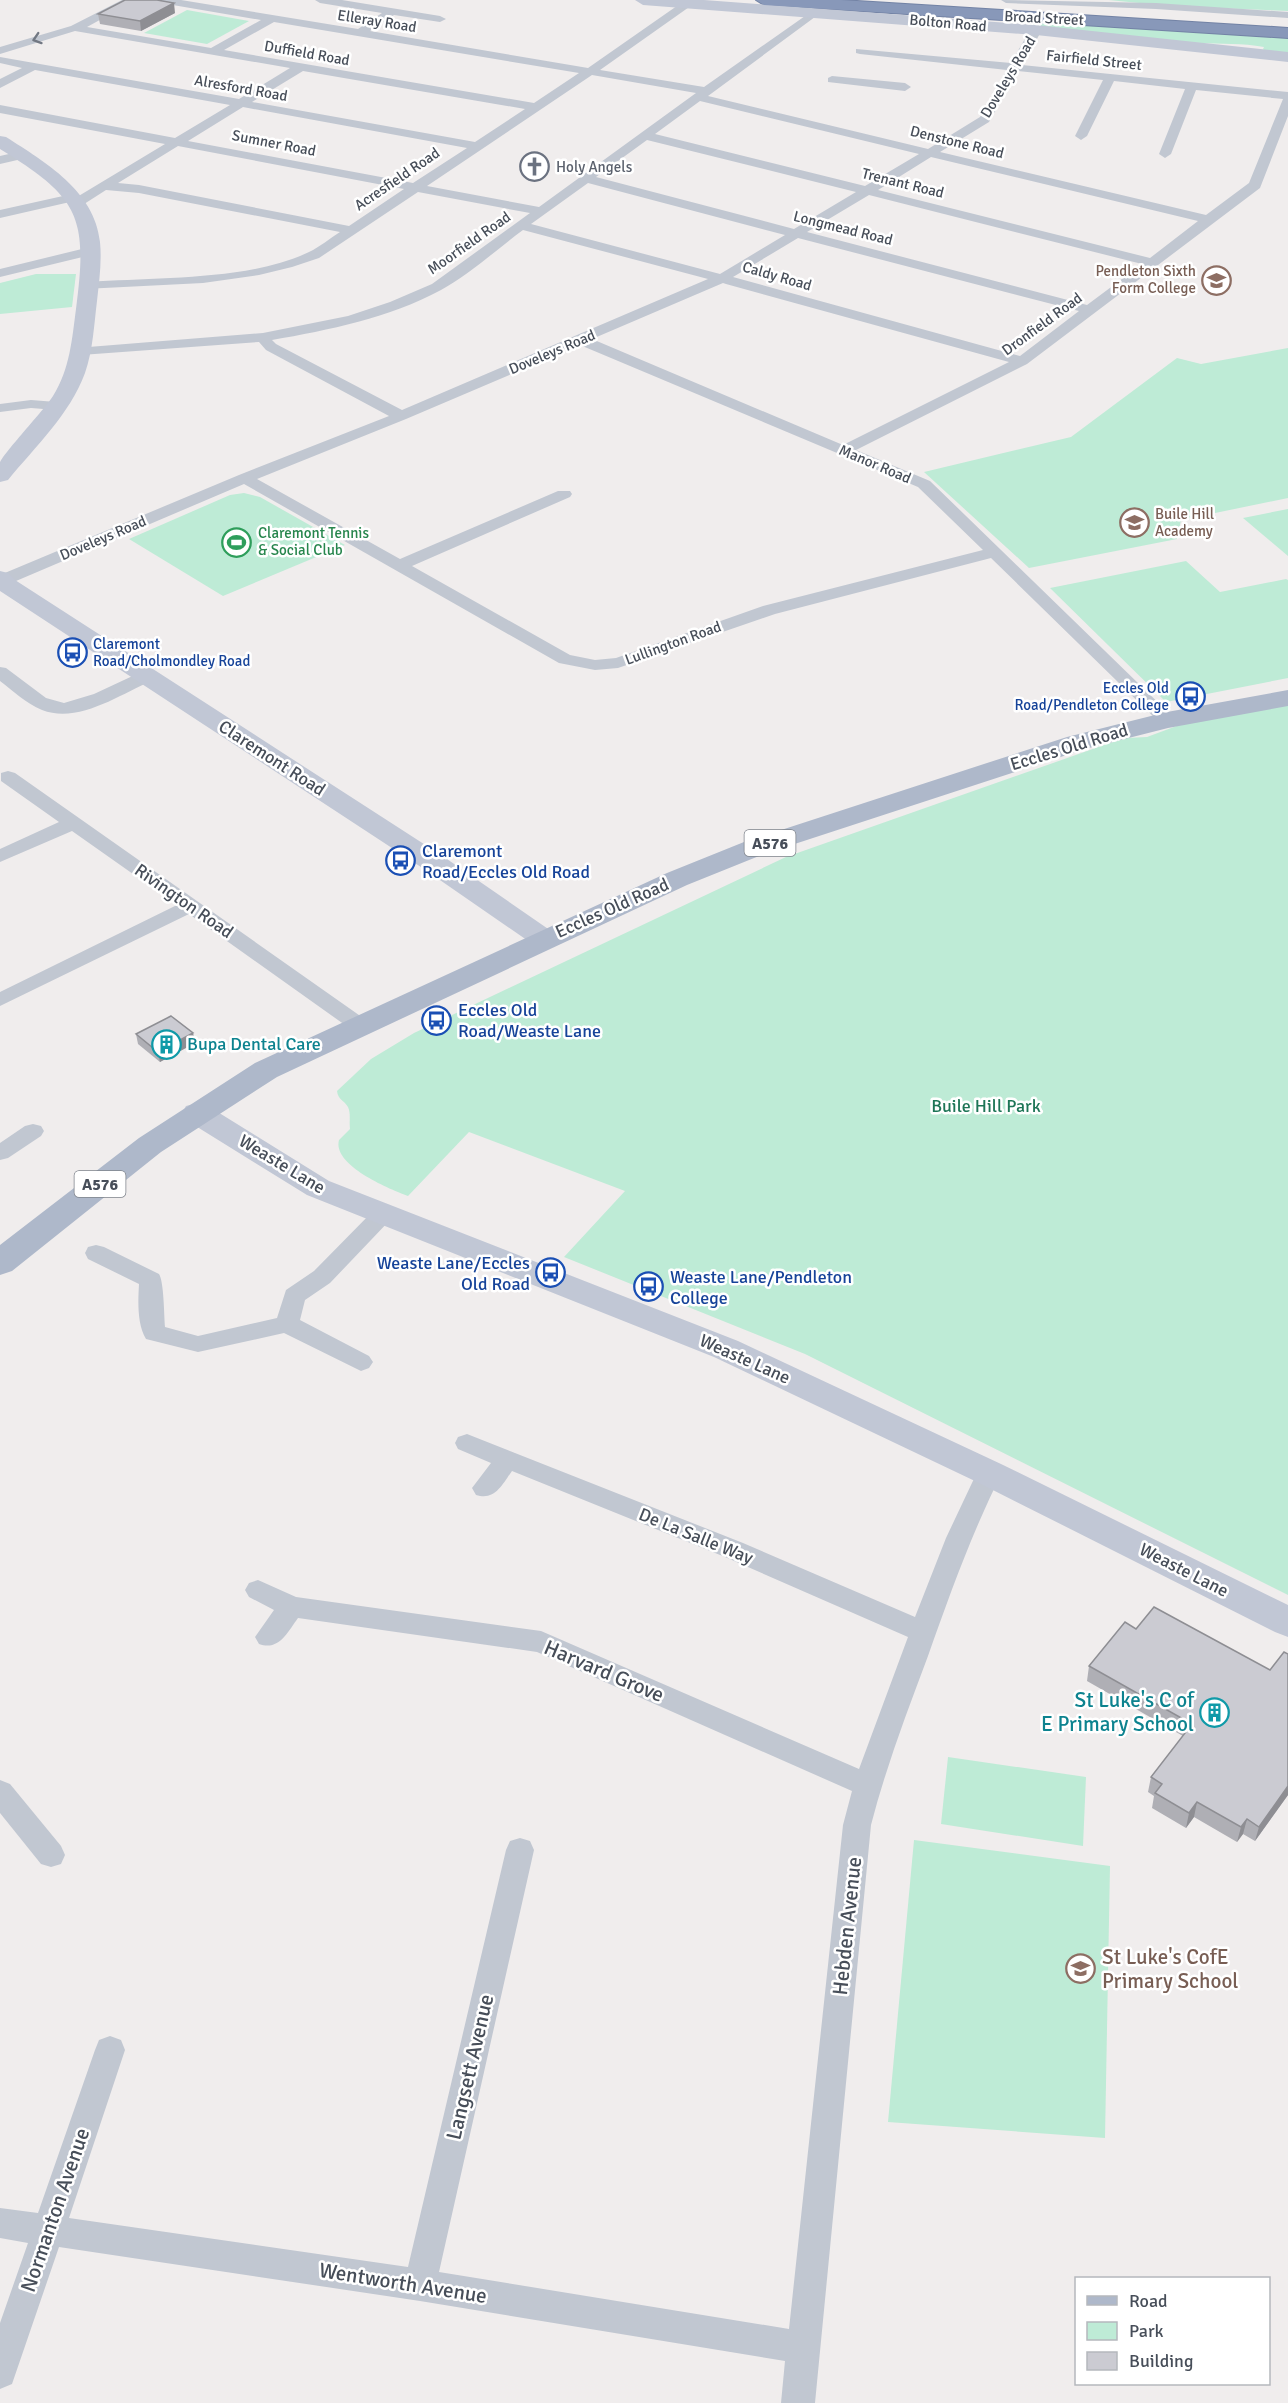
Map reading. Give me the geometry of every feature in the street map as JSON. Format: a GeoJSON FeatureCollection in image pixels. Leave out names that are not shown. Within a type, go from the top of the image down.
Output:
{"type":"FeatureCollection","features":[{"type":"Feature","properties":{"kind":"highway","name":"Broad Street"},"geometry":{"type":"LineString","coordinates":[[764,0],[1288,33]]}},
{"type":"Feature","properties":{"kind":"highway","name":"Broad Street"},"geometry":{"type":"LineString","coordinates":[[904,0],[1288,23]]}},
{"type":"Feature","properties":{"kind":"main road","name":"Bolton Road"},"geometry":{"type":"LineString","coordinates":[[643,0],[1036,30],[1288,57]]}},
{"type":"Feature","properties":{"kind":"main road"},"geometry":{"type":"LineString","coordinates":[[0,141],[54,179],[74,200],[86,223],[90,250],[89,286],[81,351],[71,382],[56,406],[0,474]]}},
{"type":"Feature","properties":{"kind":"main road","name":"Claremont Road"},"geometry":{"type":"LineString","coordinates":[[2,582],[434,863],[544,939]]}},
{"type":"Feature","properties":{"kind":"main road","name":"Eccles Old Road"},"geometry":{"type":"LineString","coordinates":[[0,1263],[129,1161],[197,1113],[266,1071],[359,1025],[677,879],[754,848],[1077,742],[1167,720],[1288,698]]}},
{"type":"Feature","properties":{"kind":"main road","name":"Weaste Lane"},"geometry":{"type":"LineString","coordinates":[[197,1113],[318,1188],[726,1349],[989,1473],[1288,1622]]}},
{"type":"Feature","properties":{"kind":"street"},"geometry":{"type":"LineString","coordinates":[[0,51],[75,28],[131,0]]}},
{"type":"Feature","properties":{"kind":"street","name":"Elleray Road"},"geometry":{"type":"LineString","coordinates":[[161,0],[588,71],[703,94]]}},
{"type":"Feature","properties":{"kind":"street"},"geometry":{"type":"LineString","coordinates":[[320,0],[441,19]]}},
{"type":"Feature","properties":{"kind":"street"},"geometry":{"type":"LineString","coordinates":[[1006,0],[1156,6],[1288,15]]}},
{"type":"Feature","properties":{"kind":"street","name":"Acresfield Road"},"geometry":{"type":"LineString","coordinates":[[89,286],[230,278],[285,266],[315,255],[415,186],[655,28],[688,3]]}},
{"type":"Feature","properties":{"kind":"street"},"geometry":{"type":"LineString","coordinates":[[359,34],[392,12]]}},
{"type":"Feature","properties":{"kind":"street","name":"Moorfield Road"},"geometry":{"type":"LineString","coordinates":[[81,351],[263,338],[313,330],[401,304],[437,287],[815,12]]}},
{"type":"Feature","properties":{"kind":"street"},"geometry":{"type":"LineString","coordinates":[[212,52],[271,19]]}},
{"type":"Feature","properties":{"kind":"street","name":"Duffield Road"},"geometry":{"type":"LineString","coordinates":[[75,28],[535,107]]}},
{"type":"Feature","properties":{"kind":"street","name":"Doveleys Road"},"geometry":{"type":"LineString","coordinates":[[2,582],[244,478],[401,416],[723,279],[986,119],[1036,30]]}},
{"type":"Feature","properties":{"kind":"street","name":"Fairfield Street"},"geometry":{"type":"LineString","coordinates":[[860,51],[915,72],[1016,66],[1288,98]]}},
{"type":"Feature","properties":{"kind":"street","name":"Alresford Road"},"geometry":{"type":"LineString","coordinates":[[0,60],[477,146]]}},
{"type":"Feature","properties":{"kind":"street"},"geometry":{"type":"LineString","coordinates":[[0,84],[34,66]]}},
{"type":"Feature","properties":{"kind":"street"},"geometry":{"type":"LineString","coordinates":[[0,214],[74,200],[104,186],[302,67]]}},
{"type":"Feature","properties":{"kind":"street"},"geometry":{"type":"LineString","coordinates":[[832,80],[915,72]]}},
{"type":"Feature","properties":{"kind":"street"},"geometry":{"type":"LineString","coordinates":[[898,99],[915,72]]}},
{"type":"Feature","properties":{"kind":"street"},"geometry":{"type":"LineString","coordinates":[[1080,136],[1110,77]]}},
{"type":"Feature","properties":{"kind":"street"},"geometry":{"type":"LineString","coordinates":[[1165,154],[1192,86]]}},
{"type":"Feature","properties":{"kind":"street","name":"Denstone Road"},"geometry":{"type":"LineString","coordinates":[[703,94],[932,153],[1209,220]]}},
{"type":"Feature","properties":{"kind":"street","name":"Dronfield Road"},"geometry":{"type":"LineString","coordinates":[[844,450],[1022,362],[1255,185],[1267,160],[1288,98]]}},
{"type":"Feature","properties":{"kind":"street","name":"Sumner Road"},"geometry":{"type":"LineString","coordinates":[[0,109],[541,211]]}},
{"type":"Feature","properties":{"kind":"street","name":"Trenant Road"},"geometry":{"type":"LineString","coordinates":[[646,136],[1152,262]]}},
{"type":"Feature","properties":{"kind":"street"},"geometry":{"type":"LineString","coordinates":[[0,160],[22,155]]}},
{"type":"Feature","properties":{"kind":"street"},"geometry":{"type":"LineString","coordinates":[[1267,160],[1282,161]]}},
{"type":"Feature","properties":{"kind":"street","name":"Longmead Road"},"geometry":{"type":"LineString","coordinates":[[587,179],[1090,310]]}},
{"type":"Feature","properties":{"kind":"street"},"geometry":{"type":"LineString","coordinates":[[104,186],[139,189],[351,230]]}},
{"type":"Feature","properties":{"kind":"street","name":"Caldy Road"},"geometry":{"type":"LineString","coordinates":[[522,226],[1022,362]]}},
{"type":"Feature","properties":{"kind":"street"},"geometry":{"type":"LineString","coordinates":[[0,273],[90,250]]}},
{"type":"Feature","properties":{"kind":"street"},"geometry":{"type":"LineString","coordinates":[[263,338],[271,347],[401,416]]}},
{"type":"Feature","properties":{"kind":"street","name":"Manor Road"},"geometry":{"type":"LineString","coordinates":[[581,340],[924,484],[1167,720]]}},
{"type":"Feature","properties":{"kind":"street"},"geometry":{"type":"LineString","coordinates":[[0,408],[31,404],[56,406]]}},
{"type":"Feature","properties":{"kind":"street","name":"Lullington Road"},"geometry":{"type":"LineString","coordinates":[[244,478],[565,659],[595,665],[628,660],[728,623],[804,600],[996,552]]}},
{"type":"Feature","properties":{"kind":"street"},"geometry":{"type":"LineString","coordinates":[[399,565],[564,495]]}},
{"type":"Feature","properties":{"kind":"street"},"geometry":{"type":"LineString","coordinates":[[0,672],[49,705],[63,709],[77,707],[145,677]]}},
{"type":"Feature","properties":{"kind":"street","name":"Rivington Road"},"geometry":{"type":"LineString","coordinates":[[8,777],[359,1025]]}},
{"type":"Feature","properties":{"kind":"street"},"geometry":{"type":"LineString","coordinates":[[0,856],[73,823]]}},
{"type":"Feature","properties":{"kind":"street"},"geometry":{"type":"LineString","coordinates":[[0,1000],[191,906]]}},
{"type":"Feature","properties":{"kind":"street"},"geometry":{"type":"LineString","coordinates":[[287,1324],[294,1296],[322,1277],[383,1214]]}},
{"type":"Feature","properties":{"kind":"street"},"geometry":{"type":"LineString","coordinates":[[96,1253],[151,1280],[150,1300],[154,1333],[198,1344],[287,1324],[362,1362]]}},
{"type":"Feature","properties":{"kind":"street","name":"De La Salle Way"},"geometry":{"type":"LineString","coordinates":[[467,1443],[734,1550],[923,1632]]}},
{"type":"Feature","properties":{"kind":"street"},"geometry":{"type":"LineString","coordinates":[[485,1488],[507,1460]]}},
{"type":"Feature","properties":{"kind":"street","name":"Hebden Avenue"},"geometry":{"type":"LineString","coordinates":[[798,2403],[857,1825],[866,1785],[923,1632],[972,1502],[989,1473]]}},
{"type":"Feature","properties":{"kind":"street","name":"Harvard Grove"},"geometry":{"type":"LineString","coordinates":[[258,1590],[292,1607],[541,1642],[866,1785]]}},
{"type":"Feature","properties":{"kind":"street"},"geometry":{"type":"LineString","coordinates":[[268,1637],[292,1607]]}},
{"type":"Feature","properties":{"kind":"street"},"geometry":{"type":"LineString","coordinates":[[0,1792],[51,1854]]}},
{"type":"Feature","properties":{"kind":"street","name":"Langsett Avenue"},"geometry":{"type":"LineString","coordinates":[[420,2285],[520,1850]]}},
{"type":"Feature","properties":{"kind":"street","name":"Normanton Avenue"},"geometry":{"type":"LineString","coordinates":[[0,2372],[110,2050]]}},
{"type":"Feature","properties":{"kind":"street","name":"Wentworth Avenue"},"geometry":{"type":"LineString","coordinates":[[0,2223],[420,2285],[805,2348]]}},
{"type":"Feature","properties":{"kind":"green space"},"geometry":{"type":"Polygon","coordinates":[[[1109,0],[1288,0],[1288,11],[1169,6],[1109,0]]]}},
{"type":"Feature","properties":{"kind":"green space"},"geometry":{"type":"Polygon","coordinates":[[[187,10],[249,21],[207,44],[144,33],[187,10]]]}},
{"type":"Feature","properties":{"kind":"green space"},"geometry":{"type":"Polygon","coordinates":[[[1004,20],[1288,35],[1288,54],[1266,52],[1264,47],[1240,44],[1200,43],[1126,36],[1004,20]]]}},
{"type":"Feature","properties":{"kind":"green space"},"geometry":{"type":"Polygon","coordinates":[[[36,274],[76,274],[72,307],[0,314],[0,283],[36,274]]]}},
{"type":"Feature","properties":{"kind":"green space"},"geometry":{"type":"Polygon","coordinates":[[[1288,348],[1288,498],[1181,520],[1177,539],[1029,568],[924,472],[1071,437],[1177,358],[1201,364],[1288,348]]]}},
{"type":"Feature","properties":{"kind":"green space","name":"Claremont Tennis & Social Club"},"geometry":{"type":"Polygon","coordinates":[[[244,493],[260,497],[345,545],[223,596],[129,539],[230,495],[244,493]]]}},
{"type":"Feature","properties":{"kind":"green space"},"geometry":{"type":"Polygon","coordinates":[[[1288,509],[1288,556],[1243,518],[1288,509]]]}},
{"type":"Feature","properties":{"kind":"green space"},"geometry":{"type":"Polygon","coordinates":[[[1186,561],[1220,592],[1288,580],[1288,678],[1166,702],[1050,588],[1186,561]]]}},
{"type":"Feature","properties":{"kind":"green space","name":"Buile Hill Park"},"geometry":{"type":"Polygon","coordinates":[[[1288,705],[1288,1595],[805,1354],[564,1257],[625,1191],[469,1132],[408,1196],[364,1175],[344,1158],[339,1149],[339,1140],[350,1129],[350,1115],[348,1107],[337,1091],[371,1059],[414,1033],[786,857],[1107,744],[1127,738],[1147,737],[1182,724],[1288,705]]]}},
{"type":"Feature","properties":{"kind":"green space"},"geometry":{"type":"Polygon","coordinates":[[[948,1757],[1086,1777],[1083,1846],[941,1824],[948,1757]]]}},
{"type":"Feature","properties":{"kind":"green space"},"geometry":{"type":"Polygon","coordinates":[[[914,1840],[1110,1866],[1105,2138],[888,2122],[914,1840]]]}},
{"type":"Feature","properties":{"kind":"building"},"geometry":{"type":"Polygon","coordinates":[[[125,0],[157,0],[174,3],[140,21],[98,14],[125,0]]]}},
{"type":"Feature","properties":{"kind":"building"},"geometry":{"type":"Polygon","coordinates":[[[171,1016],[193,1033],[158,1052],[136,1034],[171,1016]]]}},
{"type":"Feature","properties":{"kind":"building","name":"St Luke's C of E Primary School"},"geometry":{"type":"Polygon","coordinates":[[[1154,1607],[1270,1670],[1284,1652],[1288,1654],[1288,1786],[1259,1827],[1247,1819],[1241,1827],[1197,1802],[1189,1813],[1155,1793],[1162,1784],[1151,1777],[1192,1724],[1089,1666],[1125,1622],[1136,1629],[1154,1607]]]}},
{"type":"Feature","properties":{"kind":"place","name":"Holy Angels"},"geometry":{"type":"Point","coordinates":[535,167]}},
{"type":"Feature","properties":{"kind":"place","name":"Pendleton Sixth Form College"},"geometry":{"type":"Point","coordinates":[1217,280]}},
{"type":"Feature","properties":{"kind":"place","name":"Buile Hill Academy"},"geometry":{"type":"Point","coordinates":[1134,523]}},
{"type":"Feature","properties":{"kind":"place","name":"Claremont Tennis & Social Club"},"geometry":{"type":"Point","coordinates":[237,542]}},
{"type":"Feature","properties":{"kind":"place","name":"Claremont Road/Cholmondley Road"},"geometry":{"type":"Point","coordinates":[72,653]}},
{"type":"Feature","properties":{"kind":"place","name":"Eccles Old Road/Pendleton College"},"geometry":{"type":"Point","coordinates":[1190,697]}},
{"type":"Feature","properties":{"kind":"place","name":"Claremont Road/Eccles Old Road"},"geometry":{"type":"Point","coordinates":[401,861]}},
{"type":"Feature","properties":{"kind":"place","name":"Eccles Old Road/Weaste Lane"},"geometry":{"type":"Point","coordinates":[437,1020]}},
{"type":"Feature","properties":{"kind":"place","name":"Bupa Dental Care"},"geometry":{"type":"Point","coordinates":[166,1044]}},
{"type":"Feature","properties":{"kind":"place","name":"Weaste Lane/Eccles Old Road"},"geometry":{"type":"Point","coordinates":[551,1273]}},
{"type":"Feature","properties":{"kind":"place","name":"Weaste Lane/Pendleton College"},"geometry":{"type":"Point","coordinates":[649,1287]}},
{"type":"Feature","properties":{"kind":"place","name":"St Luke's C of E Primary School"},"geometry":{"type":"Point","coordinates":[1215,1712]}},
{"type":"Feature","properties":{"kind":"place","name":"St Luke's CofE Primary School"},"geometry":{"type":"Point","coordinates":[1081,1969]}}]}
